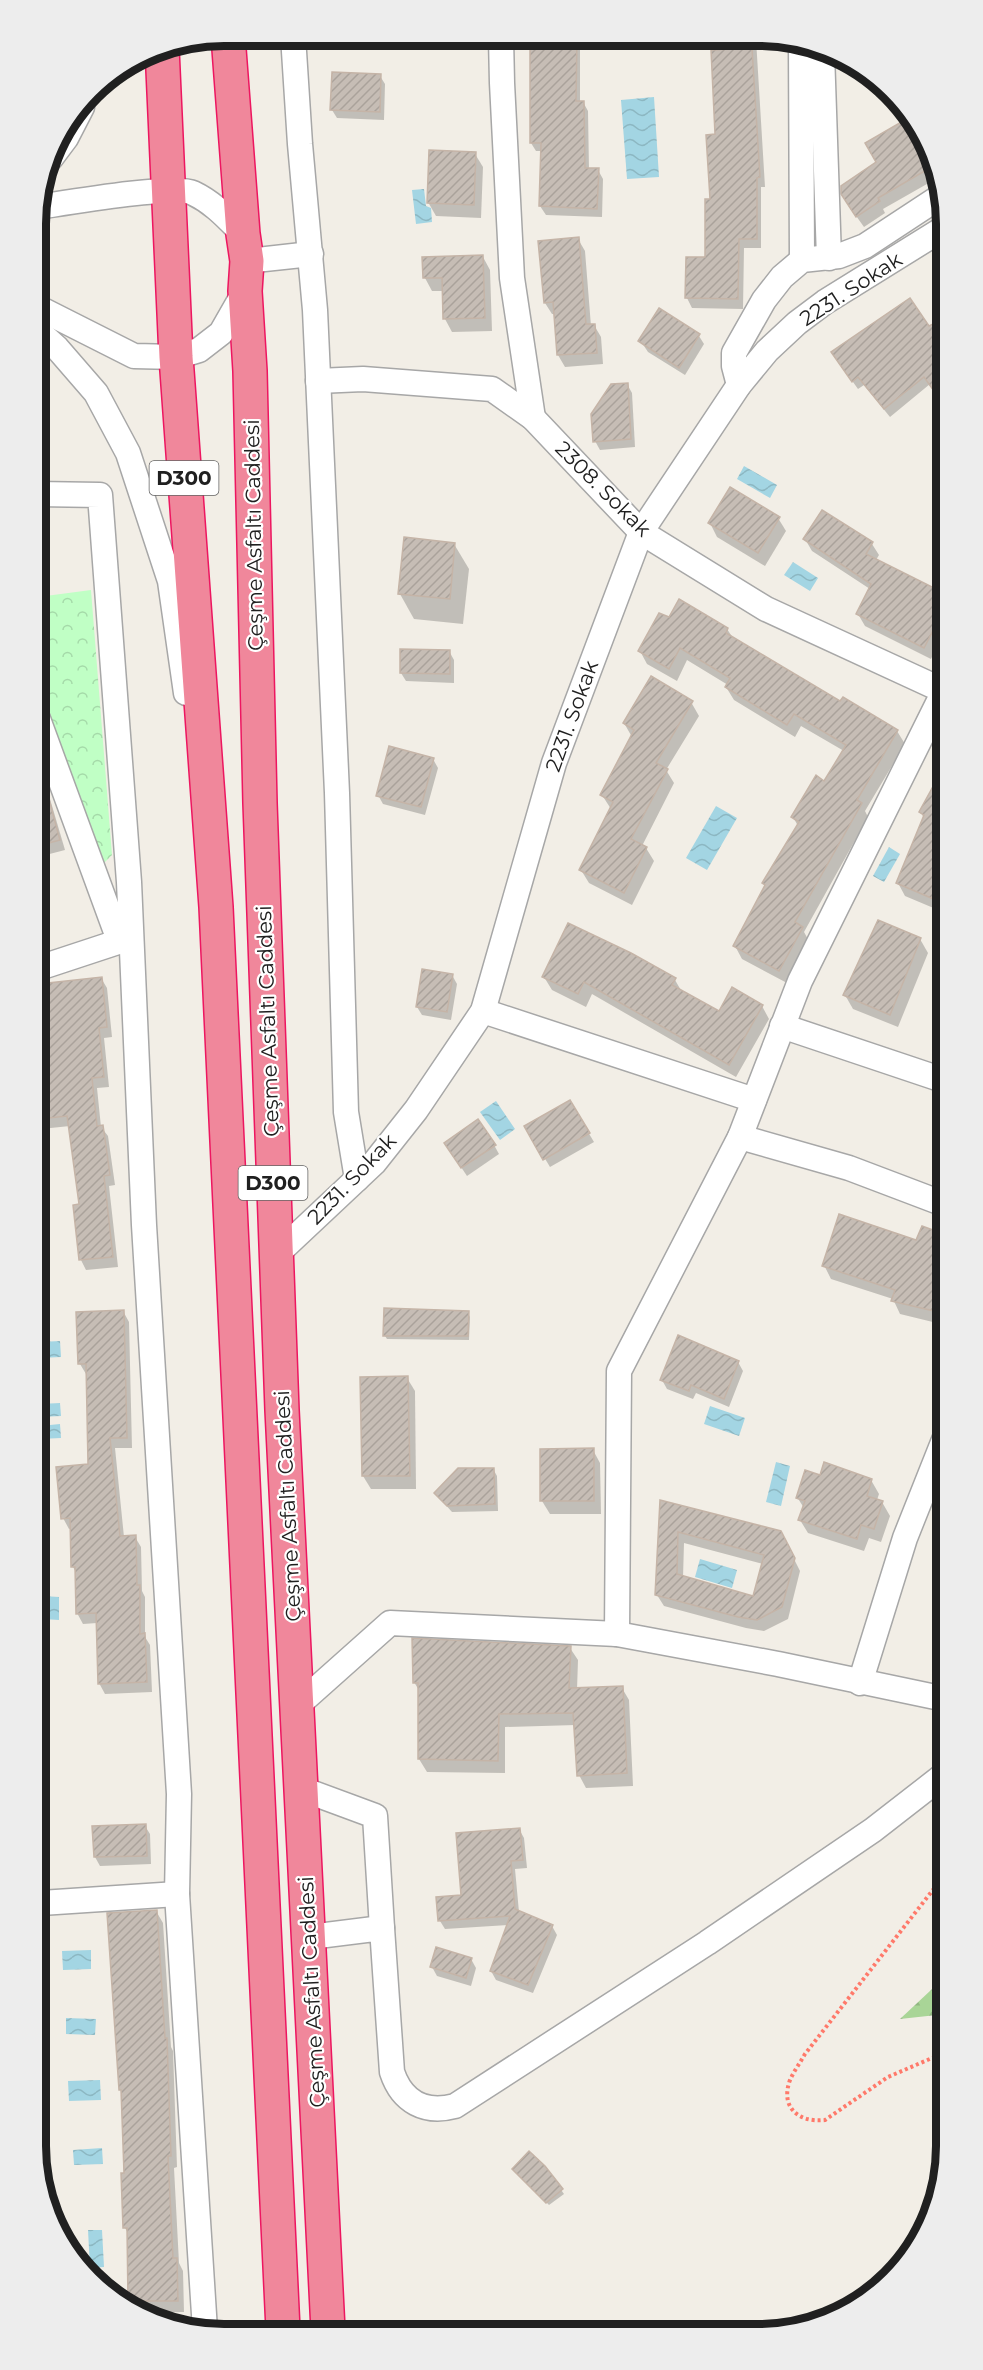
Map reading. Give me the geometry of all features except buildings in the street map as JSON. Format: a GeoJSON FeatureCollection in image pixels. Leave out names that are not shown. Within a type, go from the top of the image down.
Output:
{"type":"FeatureCollection","features":[{"type":"Feature","properties":{"kind":"highway","name":"Çeşme Asfaltı Caddesi"},"geometry":{"type":"LineString","coordinates":[[229,46],[245,262],[250,371],[261,814],[276,1255],[328,2324]]}},
{"type":"Feature","properties":{"kind":"highway","name":"Çeşme Asfaltı Caddesi"},"geometry":{"type":"LineString","coordinates":[[162,58],[176,357],[216,907],[283,2324]]}},
{"type":"Feature","properties":{"kind":"street"},"geometry":{"type":"LineString","coordinates":[[294,46],[311,255],[318,381],[341,898],[346,1112],[357,1179]]}},
{"type":"Feature","properties":{"kind":"street"},"geometry":{"type":"LineString","coordinates":[[501,46],[512,278],[533,418]]}},
{"type":"Feature","properties":{"kind":"street"},"geometry":{"type":"LineString","coordinates":[[801,52],[802,260]]}},
{"type":"Feature","properties":{"kind":"street"},"geometry":{"type":"LineString","coordinates":[[822,59],[829,258]]}},
{"type":"Feature","properties":{"kind":"street"},"geometry":{"type":"LineString","coordinates":[[47,312],[134,356],[176,357],[199,350],[221,333],[245,262],[217,207],[191,192],[99,198],[48,206]]}},
{"type":"Feature","properties":{"kind":"street"},"geometry":{"type":"LineString","coordinates":[[739,385],[734,366],[734,352],[772,288],[802,260],[829,258],[865,246],[935,200]]}},
{"type":"Feature","properties":{"kind":"street","name":"2231. Sokak"},"geometry":{"type":"LineString","coordinates":[[276,1255],[374,1163],[416,1110],[483,1011],[554,764],[641,532],[739,385],[767,351],[797,323],[832,297],[936,233]]}},
{"type":"Feature","properties":{"kind":"street"},"geometry":{"type":"LineString","coordinates":[[245,262],[311,255]]}},
{"type":"Feature","properties":{"kind":"street"},"geometry":{"type":"LineString","coordinates":[[47,339],[96,393],[128,453],[170,581],[216,907]]}},
{"type":"Feature","properties":{"kind":"street","name":"2308. Sokak"},"geometry":{"type":"LineString","coordinates":[[318,381],[363,379],[492,389],[533,418],[641,532],[766,609],[936,689]]}},
{"type":"Feature","properties":{"kind":"street"},"geometry":{"type":"LineString","coordinates":[[47,494],[100,495],[129,882],[125,939],[179,1794],[177,1894],[205,2322]]}},
{"type":"Feature","properties":{"kind":"street"},"geometry":{"type":"LineString","coordinates":[[617,1634],[618,1371],[740,1137],[800,981],[936,704]]}},
{"type":"Feature","properties":{"kind":"street"},"geometry":{"type":"LineString","coordinates":[[47,742],[125,939]]}},
{"type":"Feature","properties":{"kind":"street"},"geometry":{"type":"LineString","coordinates":[[47,965],[125,939]]}},
{"type":"Feature","properties":{"kind":"street"},"geometry":{"type":"LineString","coordinates":[[483,1011],[754,1100]]}},
{"type":"Feature","properties":{"kind":"street"},"geometry":{"type":"LineString","coordinates":[[782,1026],[936,1078]]}},
{"type":"Feature","properties":{"kind":"street"},"geometry":{"type":"LineString","coordinates":[[740,1137],[849,1168],[936,1201]]}},
{"type":"Feature","properties":{"kind":"street"},"geometry":{"type":"LineString","coordinates":[[860,1683],[905,1538],[936,1460]]}},
{"type":"Feature","properties":{"kind":"street"},"geometry":{"type":"LineString","coordinates":[[298,1705],[390,1623],[617,1634],[778,1664],[936,1697]]}},
{"type":"Feature","properties":{"kind":"street"},"geometry":{"type":"LineString","coordinates":[[303,1789],[375,1816],[392,2072],[401,2092],[418,2105],[430,2109],[443,2109],[455,2106],[717,1937],[873,1830],[936,1781]]}},
{"type":"Feature","properties":{"kind":"street"},"geometry":{"type":"LineString","coordinates":[[47,1903],[177,1894]]}},
{"type":"Feature","properties":{"kind":"street"},"geometry":{"type":"LineString","coordinates":[[310,1937],[382,1928]]}},
{"type":"Feature","properties":{"kind":"path"},"geometry":{"type":"LineString","coordinates":[[936,1886],[805,2055],[790,2079],[789,2102],[793,2111],[802,2119],[825,2120],[888,2077],[936,2056]]}},
{"type":"Feature","properties":{"kind":"green space"},"geometry":{"type":"Polygon","coordinates":[[[91,590],[112,855],[104,863],[47,708],[47,596],[91,590]]]}},
{"type":"Feature","properties":{"kind":"green space"},"geometry":{"type":"Polygon","coordinates":[[[936,1985],[936,2015],[900,2019],[936,1985]]]}},
{"type":"Feature","properties":{"kind":"water"},"geometry":{"type":"Polygon","coordinates":[[[654,97],[659,177],[627,179],[621,100],[654,97]]]}},
{"type":"Feature","properties":{"kind":"water"},"geometry":{"type":"Polygon","coordinates":[[[424,189],[426,206],[431,208],[432,222],[416,224],[412,190],[424,189]]]}},
{"type":"Feature","properties":{"kind":"water"},"geometry":{"type":"Polygon","coordinates":[[[744,466],[777,485],[770,498],[737,479],[744,466]]]}},
{"type":"Feature","properties":{"kind":"water"},"geometry":{"type":"Polygon","coordinates":[[[793,562],[818,578],[810,591],[784,575],[793,562]]]}},
{"type":"Feature","properties":{"kind":"water"},"geometry":{"type":"Polygon","coordinates":[[[716,806],[737,818],[707,870],[686,858],[716,806]]]}},
{"type":"Feature","properties":{"kind":"water"},"geometry":{"type":"Polygon","coordinates":[[[889,847],[900,854],[884,882],[873,876],[889,847]]]}},
{"type":"Feature","properties":{"kind":"water"},"geometry":{"type":"Polygon","coordinates":[[[496,1101],[515,1129],[500,1140],[480,1112],[496,1101]]]}},
{"type":"Feature","properties":{"kind":"water"},"geometry":{"type":"Polygon","coordinates":[[[60,1341],[61,1357],[47,1358],[47,1342],[60,1341]]]}},
{"type":"Feature","properties":{"kind":"water"},"geometry":{"type":"Polygon","coordinates":[[[60,1403],[61,1416],[47,1417],[47,1404],[60,1403]]]}},
{"type":"Feature","properties":{"kind":"water"},"geometry":{"type":"Polygon","coordinates":[[[710,1406],[745,1418],[739,1436],[704,1424],[710,1406]]]}},
{"type":"Feature","properties":{"kind":"water"},"geometry":{"type":"Polygon","coordinates":[[[60,1424],[61,1438],[47,1439],[47,1425],[60,1424]]]}},
{"type":"Feature","properties":{"kind":"water"},"geometry":{"type":"Polygon","coordinates":[[[776,1462],[790,1466],[781,1506],[766,1502],[776,1462]]]}},
{"type":"Feature","properties":{"kind":"water"},"geometry":{"type":"Polygon","coordinates":[[[700,1559],[737,1570],[732,1588],[695,1577],[700,1559]]]}},
{"type":"Feature","properties":{"kind":"water"},"geometry":{"type":"Polygon","coordinates":[[[47,1596],[59,1597],[59,1620],[47,1619],[47,1596]]]}},
{"type":"Feature","properties":{"kind":"water"},"geometry":{"type":"Polygon","coordinates":[[[91,1950],[91,1969],[63,1970],[62,1951],[91,1950]]]}},
{"type":"Feature","properties":{"kind":"water"},"geometry":{"type":"Polygon","coordinates":[[[66,2018],[96,2019],[95,2035],[66,2034],[66,2018]]]}},
{"type":"Feature","properties":{"kind":"water"},"geometry":{"type":"Polygon","coordinates":[[[100,2080],[101,2100],[69,2101],[68,2081],[100,2080]]]}},
{"type":"Feature","properties":{"kind":"water"},"geometry":{"type":"Polygon","coordinates":[[[102,2148],[103,2164],[74,2165],[73,2150],[102,2148]]]}},
{"type":"Feature","properties":{"kind":"water"},"geometry":{"type":"Polygon","coordinates":[[[88,2230],[102,2230],[104,2267],[96,2268],[90,2261],[88,2230]]]}}]}
